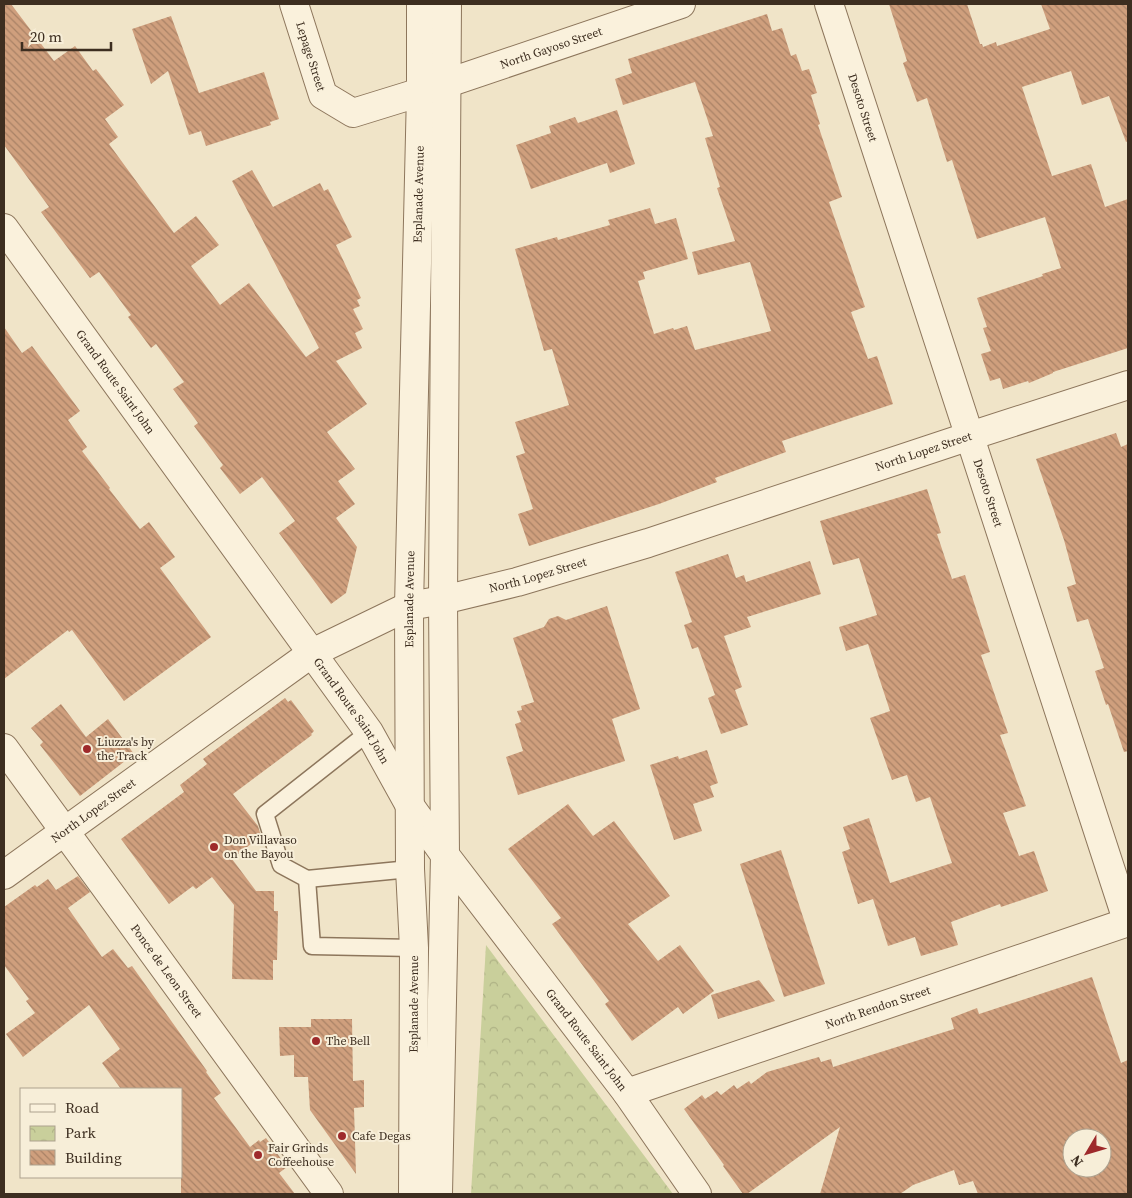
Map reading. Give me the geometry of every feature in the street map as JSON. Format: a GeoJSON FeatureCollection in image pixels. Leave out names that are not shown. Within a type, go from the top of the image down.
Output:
{"type":"FeatureCollection","features":[{"type":"Feature","properties":{"kind":"street","name":"Lepage Street"},"geometry":{"type":"LineString","coordinates":[[294,4],[323,95],[353,113],[421,92]]}},
{"type":"Feature","properties":{"kind":"street","name":"Esplanade Avenue"},"geometry":{"type":"LineString","coordinates":[[413,1194],[414,948],[410,869],[408,606],[421,92],[421,4]]}},
{"type":"Feature","properties":{"kind":"street"},"geometry":{"type":"LineString","coordinates":[[438,1194],[445,855],[443,600],[447,4]]}},
{"type":"Feature","properties":{"kind":"street","name":"North Gayoso Street"},"geometry":{"type":"LineString","coordinates":[[421,92],[681,4]]}},
{"type":"Feature","properties":{"kind":"street","name":"Desoto Street"},"geometry":{"type":"LineString","coordinates":[[829,4],[1128,922]]}},
{"type":"Feature","properties":{"kind":"street","name":"Grand Route Saint John"},"geometry":{"type":"LineString","coordinates":[[4,228],[369,732],[410,806],[445,855],[626,1094],[697,1194]]}},
{"type":"Feature","properties":{"kind":"street","name":"North Lopez Street"},"geometry":{"type":"LineString","coordinates":[[4,875],[312,653],[408,606],[443,600],[517,582],[648,543],[1128,385]]}},
{"type":"Feature","properties":{"kind":"street","name":"Ponce de Leon Street"},"geometry":{"type":"LineString","coordinates":[[4,748],[329,1194]]}},
{"type":"Feature","properties":{"kind":"street","name":"North Rendon Street"},"geometry":{"type":"LineString","coordinates":[[626,1094],[1128,922]]}},
{"type":"Feature","properties":{"kind":"lane"},"geometry":{"type":"LineString","coordinates":[[369,732],[265,814],[281,865],[307,879],[410,869]]}},
{"type":"Feature","properties":{"kind":"lane"},"geometry":{"type":"LineString","coordinates":[[307,879],[312,946],[414,948]]}},
{"type":"Feature","properties":{"kind":"green space"},"geometry":{"type":"Polygon","coordinates":[[[486,945],[673,1194],[471,1194],[486,945]]]}},
{"type":"Feature","properties":{"kind":"building"},"geometry":{"type":"Polygon","coordinates":[[[4,4],[11,4],[54,61],[75,46],[93,71],[96,69],[124,105],[105,119],[118,137],[109,144],[174,233],[196,216],[219,245],[191,266],[220,305],[249,283],[306,357],[319,348],[232,181],[252,170],[273,207],[320,183],[324,191],[328,189],[352,237],[336,245],[361,298],[357,300],[360,306],[353,309],[363,329],[355,333],[362,348],[336,361],[367,404],[327,432],[355,469],[338,481],[355,504],[336,518],[357,547],[346,593],[331,604],[279,533],[295,521],[262,477],[240,494],[220,468],[223,465],[194,426],[198,423],[173,389],[184,382],[156,344],[151,348],[128,317],[131,315],[99,272],[90,278],[41,212],[49,207],[4,145],[4,4]]]}},
{"type":"Feature","properties":{"kind":"building"},"geometry":{"type":"Polygon","coordinates":[[[889,4],[967,4],[980,44],[983,47],[996,42],[997,46],[1050,29],[1041,4],[1128,4],[1128,141],[1126,142],[1109,96],[1082,105],[1071,71],[1022,87],[1052,176],[1091,164],[1105,207],[1128,199],[1128,348],[1053,372],[1029,383],[1028,381],[1003,389],[1000,378],[990,381],[981,354],[991,351],[983,328],[987,327],[977,298],[1061,268],[1045,217],[977,239],[952,160],[947,162],[927,98],[917,102],[903,63],[907,61],[889,4]]]}},
{"type":"Feature","properties":{"kind":"building"},"geometry":{"type":"Polygon","coordinates":[[[767,14],[772,31],[782,28],[791,56],[796,54],[802,71],[809,69],[817,93],[811,95],[820,124],[818,125],[842,197],[829,202],[865,307],[851,312],[868,359],[877,356],[893,404],[782,441],[786,452],[715,478],[717,482],[659,504],[529,546],[518,514],[533,509],[516,456],[525,453],[515,422],[569,405],[552,349],[544,351],[515,249],[557,237],[558,240],[610,225],[608,220],[650,208],[655,224],[676,218],[688,259],[643,272],[645,279],[638,281],[654,334],[687,326],[695,350],[771,331],[750,262],[698,275],[692,252],[735,241],[717,188],[720,187],[705,138],[713,136],[695,82],[623,105],[615,79],[632,73],[628,59],[767,14]]]}},
{"type":"Feature","properties":{"kind":"building"},"geometry":{"type":"Polygon","coordinates":[[[171,16],[199,93],[264,72],[279,119],[270,122],[271,125],[206,146],[201,131],[189,135],[168,71],[151,84],[132,29],[171,16]]]}},
{"type":"Feature","properties":{"kind":"building"},"geometry":{"type":"Polygon","coordinates":[[[617,110],[635,164],[610,173],[607,163],[531,189],[516,145],[551,133],[549,126],[575,117],[578,123],[617,110]]]}},
{"type":"Feature","properties":{"kind":"building"},"geometry":{"type":"Polygon","coordinates":[[[4,327],[22,353],[32,346],[80,411],[68,420],[87,447],[82,451],[140,529],[149,522],[175,557],[160,568],[211,637],[124,701],[72,630],[69,632],[68,630],[4,679],[4,327]]]}},
{"type":"Feature","properties":{"kind":"building"},"geometry":{"type":"Polygon","coordinates":[[[1116,433],[1121,447],[1128,444],[1128,751],[1124,752],[1095,671],[1104,668],[1088,619],[1077,622],[1067,587],[1076,584],[1064,540],[1036,459],[1116,433]]]}},
{"type":"Feature","properties":{"kind":"building"},"geometry":{"type":"Polygon","coordinates":[[[927,489],[941,533],[937,534],[952,579],[965,575],[990,652],[981,655],[1008,733],[1000,735],[1026,806],[1003,813],[1019,856],[1034,851],[1048,891],[1001,907],[1000,904],[951,922],[958,945],[921,956],[915,937],[888,946],[873,899],[858,904],[842,852],[850,849],[843,827],[869,818],[890,883],[952,863],[930,797],[916,802],[907,775],[892,780],[870,718],[890,711],[868,644],[846,651],[839,627],[877,615],[859,558],[833,565],[820,521],[927,489]]]}},
{"type":"Feature","properties":{"kind":"building"},"geometry":{"type":"Polygon","coordinates":[[[728,554],[736,578],[744,575],[746,582],[810,561],[821,594],[747,617],[751,627],[724,636],[742,687],[735,690],[748,725],[721,734],[708,698],[715,695],[698,647],[692,649],[684,625],[692,622],[675,572],[728,554]]]}},
{"type":"Feature","properties":{"kind":"building"},"geometry":{"type":"Polygon","coordinates":[[[607,606],[640,709],[612,719],[625,761],[518,795],[506,757],[523,751],[515,724],[521,722],[517,711],[522,710],[521,706],[534,702],[513,638],[544,627],[549,619],[558,616],[566,620],[607,606]]]}},
{"type":"Feature","properties":{"kind":"building"},"geometry":{"type":"Polygon","coordinates":[[[285,698],[288,702],[291,700],[314,731],[312,735],[233,794],[258,826],[261,836],[232,859],[256,891],[274,891],[274,911],[278,911],[277,960],[273,960],[273,980],[232,979],[234,905],[212,877],[196,889],[193,886],[169,904],[121,839],[184,792],[180,785],[207,764],[203,759],[285,698]]]}},
{"type":"Feature","properties":{"kind":"building","name":"Liuzza's by the Track"},"geometry":{"type":"Polygon","coordinates":[[[61,704],[86,737],[108,719],[134,754],[80,796],[40,745],[43,742],[31,728],[61,704]]]}},
{"type":"Feature","properties":{"kind":"building"},"geometry":{"type":"Polygon","coordinates":[[[707,750],[718,783],[710,786],[714,797],[693,804],[702,831],[674,840],[650,765],[678,756],[679,759],[707,750]]]}},
{"type":"Feature","properties":{"kind":"building"},"geometry":{"type":"Polygon","coordinates":[[[568,804],[593,836],[614,821],[670,896],[628,924],[658,961],[680,945],[714,991],[683,1014],[678,1007],[632,1041],[605,1004],[609,1001],[552,924],[561,918],[508,849],[568,804]]]}},
{"type":"Feature","properties":{"kind":"building"},"geometry":{"type":"Polygon","coordinates":[[[781,850],[825,984],[784,997],[740,864],[781,850]]]}},
{"type":"Feature","properties":{"kind":"building"},"geometry":{"type":"Polygon","coordinates":[[[78,876],[90,892],[68,908],[102,957],[113,949],[128,968],[132,966],[221,1093],[214,1098],[250,1147],[259,1140],[260,1142],[266,1138],[287,1167],[279,1173],[295,1194],[181,1194],[182,1088],[120,1088],[102,1063],[120,1049],[89,1005],[23,1057],[6,1034],[35,1013],[26,1001],[29,999],[4,965],[4,907],[35,885],[37,887],[48,879],[56,890],[78,876]]]}},
{"type":"Feature","properties":{"kind":"building"},"geometry":{"type":"Polygon","coordinates":[[[1092,977],[1121,1063],[1128,1060],[1128,1194],[978,1194],[973,1181],[959,1185],[954,1170],[913,1185],[900,1194],[820,1194],[840,1127],[747,1194],[743,1194],[684,1109],[702,1095],[705,1099],[717,1091],[721,1095],[734,1085],[737,1089],[749,1081],[751,1084],[767,1072],[819,1057],[821,1062],[831,1059],[833,1067],[954,1029],[951,1018],[977,1008],[979,1014],[1092,977]]]}},
{"type":"Feature","properties":{"kind":"building"},"geometry":{"type":"Polygon","coordinates":[[[759,980],[775,1001],[718,1019],[711,995],[759,980]]]}},
{"type":"Feature","properties":{"kind":"building"},"geometry":{"type":"Polygon","coordinates":[[[311,1019],[352,1019],[353,1081],[364,1080],[364,1107],[354,1108],[356,1174],[310,1110],[308,1077],[294,1077],[294,1055],[280,1056],[279,1027],[311,1027],[311,1019]]]}},
{"type":"Feature","properties":{"kind":"place","name":"Liuzza's by the Track"},"geometry":{"type":"Point","coordinates":[87,749]}},
{"type":"Feature","properties":{"kind":"place","name":"Don Villavaso on the Bayou"},"geometry":{"type":"Point","coordinates":[214,847]}},
{"type":"Feature","properties":{"kind":"place","name":"The Bell"},"geometry":{"type":"Point","coordinates":[316,1041]}},
{"type":"Feature","properties":{"kind":"place","name":"Cafe Degas"},"geometry":{"type":"Point","coordinates":[342,1136]}},
{"type":"Feature","properties":{"kind":"place","name":"Fair Grinds Coffeehouse"},"geometry":{"type":"Point","coordinates":[258,1155]}}]}
